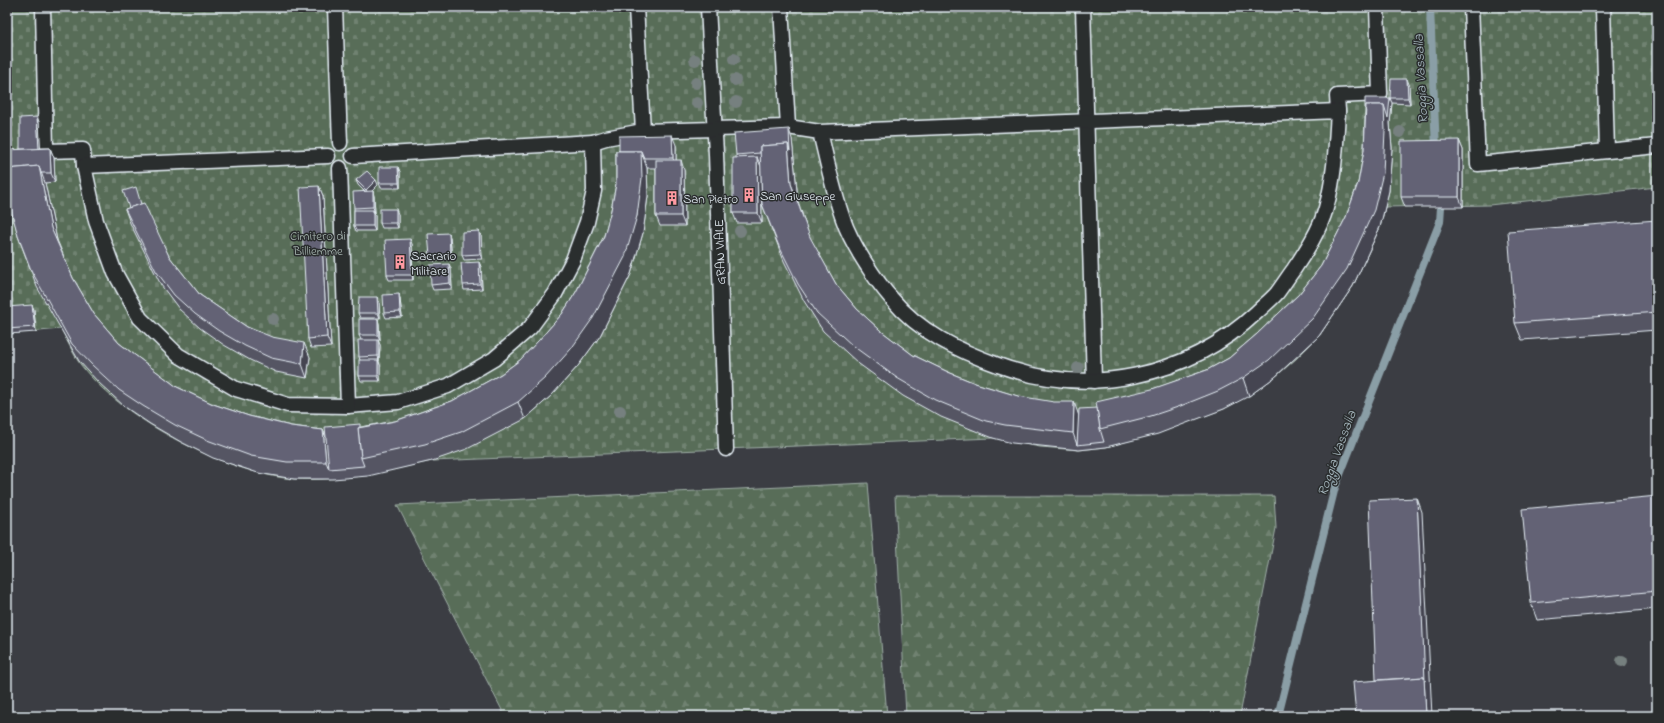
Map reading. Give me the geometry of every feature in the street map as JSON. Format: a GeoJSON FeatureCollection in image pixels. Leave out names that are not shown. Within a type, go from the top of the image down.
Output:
{"type":"FeatureCollection","features":[{"type":"Feature","properties":{"kind":"lane"},"geometry":{"type":"LineString","coordinates":[[43,7],[46,151],[83,150],[84,166],[96,221],[115,272],[140,318],[178,355],[236,389],[288,405],[348,406],[398,402],[448,386],[494,359],[530,328],[555,294],[573,260],[587,222],[594,191],[593,142]]}},
{"type":"Feature","properties":{"kind":"lane"},"geometry":{"type":"LineString","coordinates":[[335,7],[340,143]]}},
{"type":"Feature","properties":{"kind":"lane"},"geometry":{"type":"LineString","coordinates":[[636,7],[643,131]]}},
{"type":"Feature","properties":{"kind":"lane","name":"GRAN VIALE"},"geometry":{"type":"LineString","coordinates":[[708,7],[726,449]]}},
{"type":"Feature","properties":{"kind":"lane"},"geometry":{"type":"LineString","coordinates":[[781,7],[788,126]]}},
{"type":"Feature","properties":{"kind":"lane"},"geometry":{"type":"LineString","coordinates":[[1083,7],[1088,121],[1094,381]]}},
{"type":"Feature","properties":{"kind":"lane"},"geometry":{"type":"LineString","coordinates":[[820,132],[844,221],[871,271],[892,300],[914,321],[962,352],[1017,372],[1053,380],[1094,381],[1141,375],[1184,361],[1219,343],[1247,322],[1277,293],[1308,249],[1326,210],[1336,165],[1338,111],[1337,96],[1380,94],[1377,7]]}},
{"type":"Feature","properties":{"kind":"lane"},"geometry":{"type":"LineString","coordinates":[[1471,7],[1478,164],[1657,146]]}},
{"type":"Feature","properties":{"kind":"lane"},"geometry":{"type":"LineString","coordinates":[[1603,7],[1607,151]]}},
{"type":"Feature","properties":{"kind":"lane"},"geometry":{"type":"LineString","coordinates":[[353,156],[593,142],[643,131],[788,126],[820,132],[1338,111]]}},
{"type":"Feature","properties":{"kind":"lane"},"geometry":{"type":"LineString","coordinates":[[340,143],[348,145],[353,152],[353,156],[348,167],[340,168],[332,166],[328,156],[332,146],[340,143]]}},
{"type":"Feature","properties":{"kind":"lane"},"geometry":{"type":"LineString","coordinates":[[84,166],[328,156]]}},
{"type":"Feature","properties":{"kind":"lane"},"geometry":{"type":"LineString","coordinates":[[340,168],[348,406]]}},
{"type":"Feature","properties":{"kind":"green space","name":"Cimitero di Billiemme"},"geometry":{"type":"Polygon","coordinates":[[[7,7],[1657,7],[1657,187],[1489,205],[1385,207],[1380,227],[1353,286],[1319,336],[1296,359],[1275,377],[1224,409],[1158,433],[1106,447],[1079,450],[1040,447],[993,438],[432,461],[363,475],[329,479],[294,479],[267,475],[237,466],[206,454],[175,439],[146,422],[119,402],[96,382],[78,361],[61,329],[7,334],[7,7]]]}},
{"type":"Feature","properties":{"kind":"green space"},"geometry":{"type":"Polygon","coordinates":[[[868,483],[887,716],[505,716],[397,505],[868,483]]]}},
{"type":"Feature","properties":{"kind":"green space"},"geometry":{"type":"Polygon","coordinates":[[[895,496],[1274,496],[1276,528],[1240,715],[906,716],[895,496]]]}},
{"type":"Feature","properties":{"kind":"building"},"geometry":{"type":"Polygon","coordinates":[[[1391,79],[1407,79],[1408,98],[1390,98],[1391,79]]]}},
{"type":"Feature","properties":{"kind":"building"},"geometry":{"type":"Polygon","coordinates":[[[1365,98],[1390,98],[1388,118],[1384,105],[1366,105],[1365,117],[1365,98]]]}},
{"type":"Feature","properties":{"kind":"building"},"geometry":{"type":"Polygon","coordinates":[[[1366,105],[1384,105],[1385,131],[1383,173],[1374,210],[1347,269],[1313,318],[1269,360],[1243,378],[1218,391],[1178,407],[1151,416],[1100,429],[1096,402],[1152,389],[1207,370],[1229,358],[1299,294],[1321,266],[1346,217],[1358,183],[1364,150],[1366,105]]]}},
{"type":"Feature","properties":{"kind":"building"},"geometry":{"type":"Polygon","coordinates":[[[37,117],[39,149],[20,149],[20,118],[37,117]]]}},
{"type":"Feature","properties":{"kind":"building"},"geometry":{"type":"Polygon","coordinates":[[[789,129],[790,151],[788,144],[760,146],[760,153],[736,155],[734,133],[789,129]]]}},
{"type":"Feature","properties":{"kind":"building"},"geometry":{"type":"Polygon","coordinates":[[[672,135],[673,158],[644,158],[641,151],[619,151],[619,136],[672,135]]]}},
{"type":"Feature","properties":{"kind":"building"},"geometry":{"type":"Polygon","coordinates":[[[1459,140],[1459,197],[1401,197],[1401,141],[1459,140]]]}},
{"type":"Feature","properties":{"kind":"building"},"geometry":{"type":"Polygon","coordinates":[[[788,144],[791,184],[810,237],[836,284],[857,309],[880,330],[913,355],[948,372],[975,383],[1018,396],[1054,402],[1074,402],[1073,433],[1005,425],[986,421],[935,400],[897,378],[853,346],[817,313],[798,284],[778,244],[762,204],[760,146],[788,144]]]}},
{"type":"Feature","properties":{"kind":"building"},"geometry":{"type":"Polygon","coordinates":[[[50,148],[51,173],[41,173],[39,166],[7,169],[7,150],[50,148]]]}},
{"type":"Feature","properties":{"kind":"building"},"geometry":{"type":"Polygon","coordinates":[[[616,151],[641,151],[642,178],[637,216],[625,257],[593,318],[571,349],[545,378],[518,402],[461,432],[425,444],[361,458],[358,428],[395,421],[452,401],[501,374],[520,360],[562,314],[576,292],[604,236],[616,184],[616,151]]]}},
{"type":"Feature","properties":{"kind":"building","name":"San Giuseppe"},"geometry":{"type":"Polygon","coordinates":[[[757,157],[758,213],[733,213],[733,158],[757,157]]]}},
{"type":"Feature","properties":{"kind":"building","name":"San Pietro"},"geometry":{"type":"Polygon","coordinates":[[[656,160],[681,160],[681,216],[656,216],[656,160]]]}},
{"type":"Feature","properties":{"kind":"building"},"geometry":{"type":"Polygon","coordinates":[[[39,166],[51,228],[73,278],[94,314],[119,343],[177,387],[213,404],[249,416],[291,426],[323,430],[326,462],[287,462],[251,456],[207,440],[175,425],[143,406],[119,390],[92,365],[72,344],[31,270],[18,236],[10,206],[7,169],[39,166]]]}},
{"type":"Feature","properties":{"kind":"building"},"geometry":{"type":"Polygon","coordinates":[[[379,167],[398,167],[399,183],[379,183],[379,167]]]}},
{"type":"Feature","properties":{"kind":"building"},"geometry":{"type":"Polygon","coordinates":[[[367,171],[376,180],[366,190],[356,180],[367,171]]]}},
{"type":"Feature","properties":{"kind":"building"},"geometry":{"type":"Polygon","coordinates":[[[319,186],[327,337],[308,339],[300,187],[319,186]]]}},
{"type":"Feature","properties":{"kind":"building"},"geometry":{"type":"Polygon","coordinates":[[[136,187],[141,204],[129,208],[123,191],[136,187]]]}},
{"type":"Feature","properties":{"kind":"building"},"geometry":{"type":"Polygon","coordinates":[[[373,191],[373,207],[354,208],[353,192],[373,191]]]}},
{"type":"Feature","properties":{"kind":"building"},"geometry":{"type":"Polygon","coordinates":[[[144,203],[169,256],[200,295],[247,327],[272,337],[304,343],[302,364],[271,358],[245,346],[219,331],[195,314],[174,295],[156,271],[125,209],[144,203]]]}},
{"type":"Feature","properties":{"kind":"building"},"geometry":{"type":"Polygon","coordinates":[[[380,209],[396,209],[396,223],[380,223],[380,209]]]}},
{"type":"Feature","properties":{"kind":"building"},"geometry":{"type":"Polygon","coordinates":[[[354,210],[373,210],[373,226],[354,226],[354,210]]]}},
{"type":"Feature","properties":{"kind":"building"},"geometry":{"type":"Polygon","coordinates":[[[1657,220],[1657,312],[1515,323],[1508,231],[1657,220]]]}},
{"type":"Feature","properties":{"kind":"building"},"geometry":{"type":"Polygon","coordinates":[[[479,231],[480,254],[462,255],[462,232],[479,231]]]}},
{"type":"Feature","properties":{"kind":"building"},"geometry":{"type":"Polygon","coordinates":[[[449,233],[450,254],[430,256],[428,234],[449,233]]]}},
{"type":"Feature","properties":{"kind":"building","name":"Sacrario Militare"},"geometry":{"type":"Polygon","coordinates":[[[410,239],[412,275],[387,275],[385,240],[410,239]]]}},
{"type":"Feature","properties":{"kind":"building"},"geometry":{"type":"Polygon","coordinates":[[[479,262],[480,284],[463,285],[461,263],[479,262]]]}},
{"type":"Feature","properties":{"kind":"building"},"geometry":{"type":"Polygon","coordinates":[[[449,264],[450,283],[431,285],[430,265],[449,264]]]}},
{"type":"Feature","properties":{"kind":"building"},"geometry":{"type":"Polygon","coordinates":[[[399,294],[400,312],[384,313],[383,295],[399,294]]]}},
{"type":"Feature","properties":{"kind":"building"},"geometry":{"type":"Polygon","coordinates":[[[359,297],[377,297],[378,313],[358,313],[359,297]]]}},
{"type":"Feature","properties":{"kind":"building"},"geometry":{"type":"Polygon","coordinates":[[[32,305],[35,327],[7,329],[7,307],[32,305]]]}},
{"type":"Feature","properties":{"kind":"building"},"geometry":{"type":"Polygon","coordinates":[[[359,319],[378,319],[378,335],[359,335],[359,319]]]}},
{"type":"Feature","properties":{"kind":"building"},"geometry":{"type":"Polygon","coordinates":[[[358,340],[378,340],[378,356],[359,357],[358,340]]]}},
{"type":"Feature","properties":{"kind":"building"},"geometry":{"type":"Polygon","coordinates":[[[359,360],[378,360],[378,376],[359,376],[359,360]]]}},
{"type":"Feature","properties":{"kind":"building"},"geometry":{"type":"Polygon","coordinates":[[[1097,408],[1100,429],[1104,442],[1077,445],[1079,409],[1097,408]]]}},
{"type":"Feature","properties":{"kind":"building"},"geometry":{"type":"Polygon","coordinates":[[[360,424],[360,427],[358,428],[361,458],[364,466],[329,469],[325,427],[360,424]]]}},
{"type":"Feature","properties":{"kind":"building"},"geometry":{"type":"Polygon","coordinates":[[[1657,496],[1657,591],[1531,603],[1522,509],[1657,496]]]}},
{"type":"Feature","properties":{"kind":"building"},"geometry":{"type":"Polygon","coordinates":[[[1417,498],[1425,681],[1424,677],[1376,680],[1369,500],[1417,498]]]}},
{"type":"Feature","properties":{"kind":"building"},"geometry":{"type":"Polygon","coordinates":[[[1424,677],[1426,716],[1356,716],[1353,682],[1424,677]]]}},
{"type":"Feature","properties":{"kind":"waterway","name":"Roggia Vassalla"},"geometry":{"type":"LineString","coordinates":[[1430,7],[1436,150]]}},
{"type":"Feature","properties":{"kind":"waterway","name":"Roggia Vassalla"},"geometry":{"type":"LineString","coordinates":[[1278,716],[1335,487],[1440,222],[1441,207]]}},
{"type":"Feature","properties":{"kind":"place","name":"San Giuseppe"},"geometry":{"type":"Point","coordinates":[749,195]}},
{"type":"Feature","properties":{"kind":"place","name":"San Pietro"},"geometry":{"type":"Point","coordinates":[672,198]}},
{"type":"Feature","properties":{"kind":"place","name":"Sacrario Militare"},"geometry":{"type":"Point","coordinates":[400,262]}}]}
